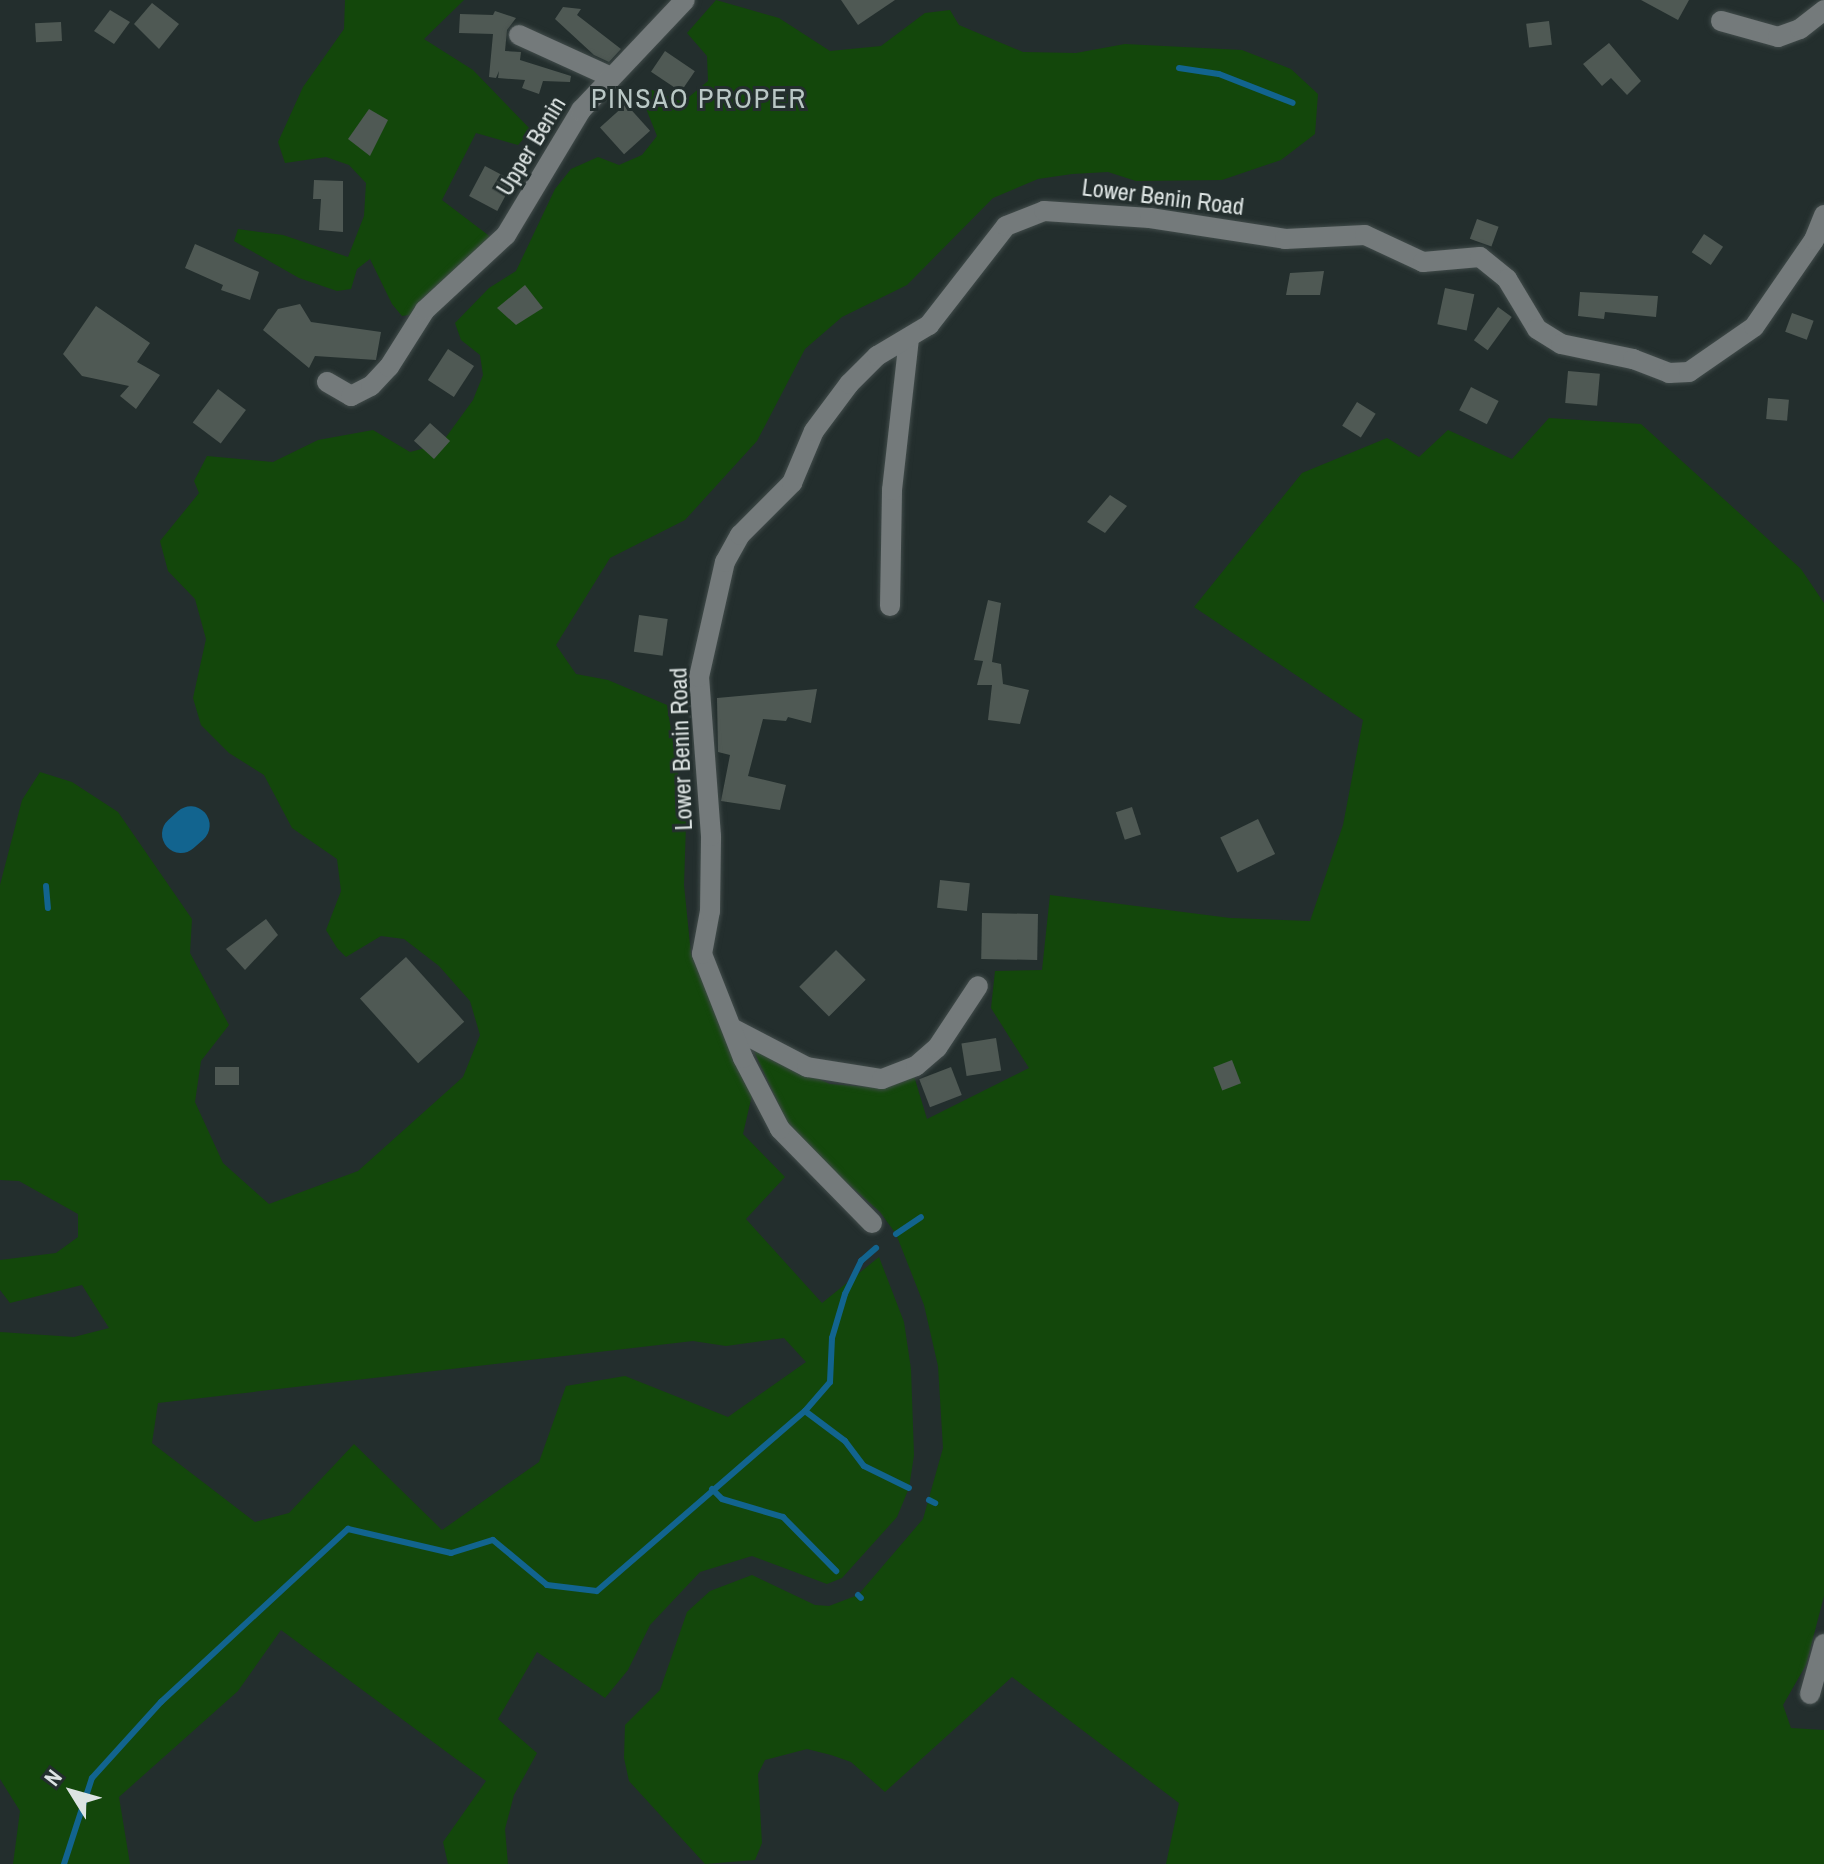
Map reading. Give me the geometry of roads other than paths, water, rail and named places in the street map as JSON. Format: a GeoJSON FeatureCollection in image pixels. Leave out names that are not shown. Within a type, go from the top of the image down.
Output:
{"type":"FeatureCollection","features":[{"type":"Feature","properties":{"kind":"street","name":"Upper Benin"},"geometry":{"type":"LineString","coordinates":[[327,382],[351,396],[371,386],[389,367],[425,310],[491,253],[581,110],[676,5]]}},
{"type":"Feature","properties":{"kind":"street"},"geometry":{"type":"LineString","coordinates":[[1721,21],[1778,37],[1800,29],[1824,10]]}},
{"type":"Feature","properties":{"kind":"street"},"geometry":{"type":"LineString","coordinates":[[519,35],[611,77]]}},
{"type":"Feature","properties":{"kind":"street","name":"Lower Benin Road"},"geometry":{"type":"LineString","coordinates":[[872,1223],[780,1129],[732,1028],[702,954],[710,911],[711,836],[699,677],[725,562],[740,535],[792,483],[814,431],[849,384],[877,356],[909,339],[949,303],[1006,226],[1044,211],[1091,211],[1285,239],[1365,235],[1423,262],[1480,257],[1507,279],[1537,329],[1561,344],[1633,359],[1669,373],[1698,367],[1723,353],[1754,327],[1786,283],[1824,215]]}},
{"type":"Feature","properties":{"kind":"street"},"geometry":{"type":"LineString","coordinates":[[890,606],[892,490],[909,339]]}},
{"type":"Feature","properties":{"kind":"street"},"geometry":{"type":"LineString","coordinates":[[732,1028],[807,1067],[882,1079],[916,1066],[937,1048],[978,986]]}},
{"type":"Feature","properties":{"kind":"street"},"geometry":{"type":"LineString","coordinates":[[1810,1694],[1824,1644]]}},
{"type":"Feature","properties":{"kind":"waterway"},"geometry":{"type":"LineString","coordinates":[[1179,68],[1219,74],[1293,103]]}},
{"type":"Feature","properties":{"kind":"waterway"},"geometry":{"type":"LineString","coordinates":[[181,834],[191,825]]}},
{"type":"Feature","properties":{"kind":"waterway"},"geometry":{"type":"LineString","coordinates":[[46,886],[48,908]]}},
{"type":"Feature","properties":{"kind":"waterway"},"geometry":{"type":"LineString","coordinates":[[896,1234],[921,1217]]}},
{"type":"Feature","properties":{"kind":"waterway"},"geometry":{"type":"LineString","coordinates":[[64,1864],[92,1778],[161,1702],[348,1529],[451,1553],[493,1540],[547,1585],[597,1591],[805,1411],[830,1382],[832,1338],[845,1294],[861,1261],[876,1248]]}},
{"type":"Feature","properties":{"kind":"waterway"},"geometry":{"type":"LineString","coordinates":[[805,1411],[845,1441],[864,1466],[909,1488]]}},
{"type":"Feature","properties":{"kind":"waterway"},"geometry":{"type":"LineString","coordinates":[[712,1489],[722,1499],[783,1517],[836,1571]]}},
{"type":"Feature","properties":{"kind":"waterway"},"geometry":{"type":"LineString","coordinates":[[929,1500],[935,1503]]}},
{"type":"Feature","properties":{"kind":"waterway"},"geometry":{"type":"LineString","coordinates":[[858,1595],[861,1598]]}},
{"type":"Feature","properties":{"kind":"district","name":"PINSAO PROPER"},"geometry":{"type":"Point","coordinates":[699,98]}}]}
